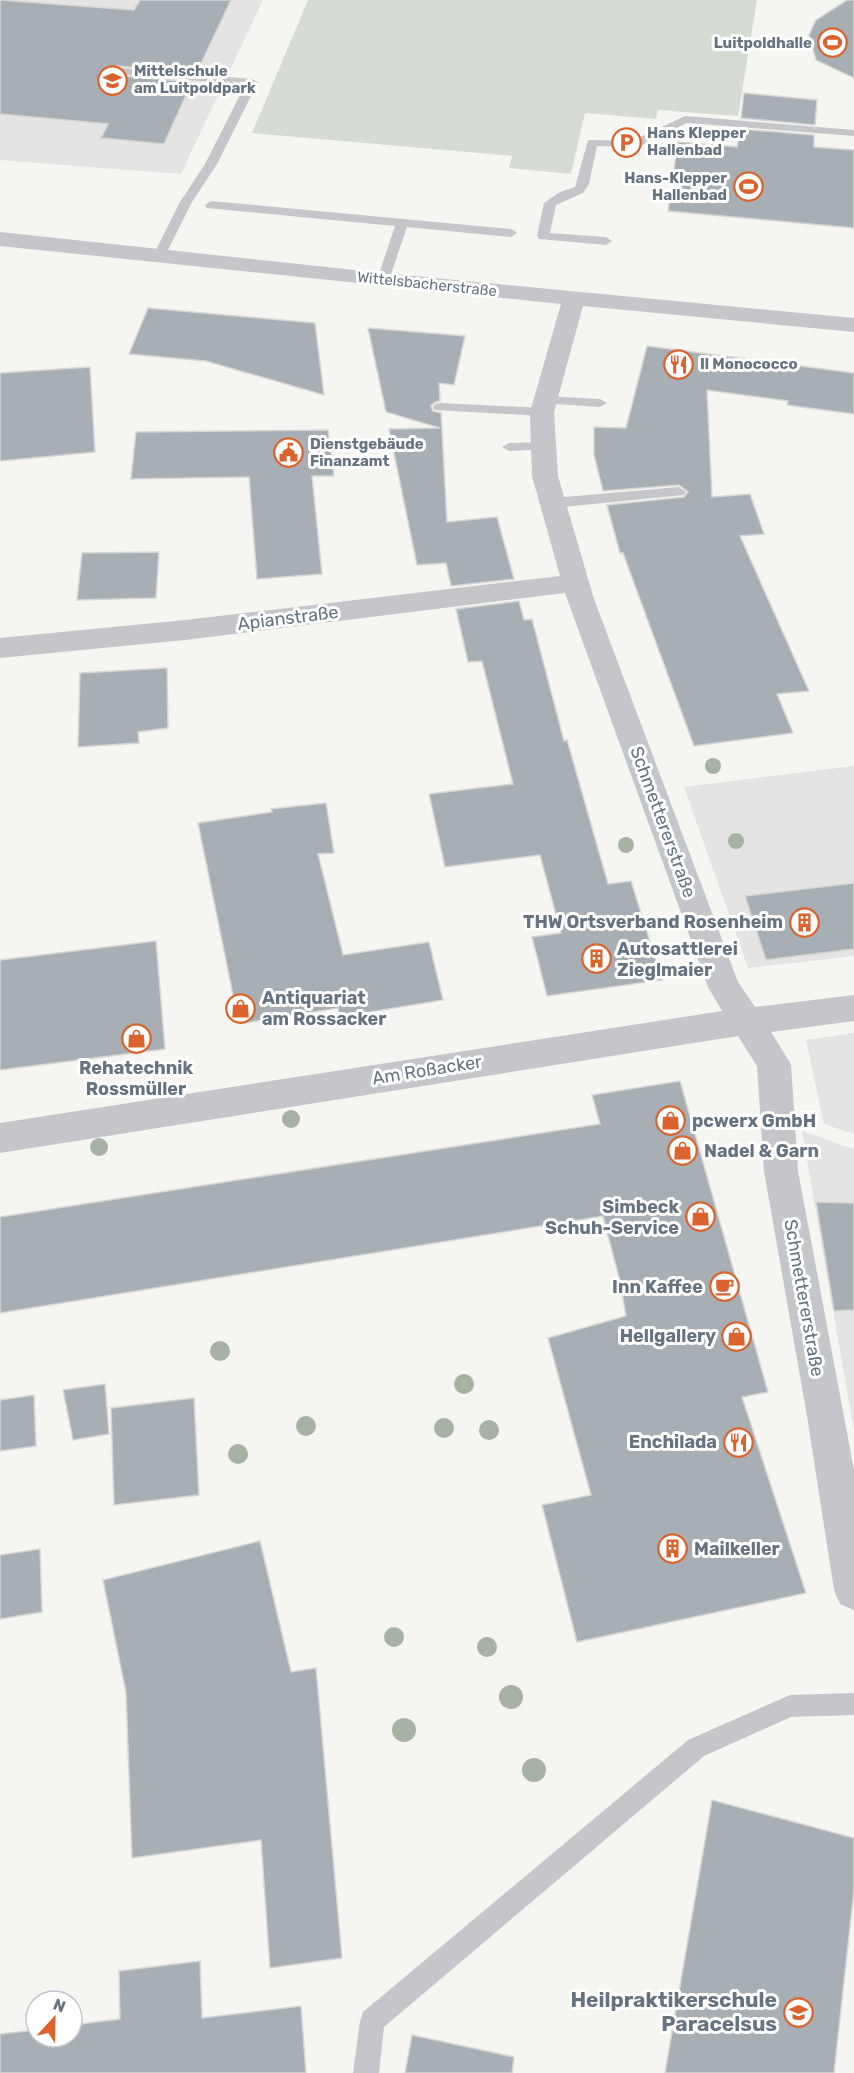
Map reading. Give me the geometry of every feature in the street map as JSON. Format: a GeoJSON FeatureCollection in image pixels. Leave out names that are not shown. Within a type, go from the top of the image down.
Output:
{"type":"FeatureCollection","features":[{"type":"Feature","properties":{"kind":"street","name":"Wittelsbacherstraße"},"geometry":{"type":"LineString","coordinates":[[0,239],[383,280],[854,325]]}},
{"type":"Feature","properties":{"kind":"street","name":"Schmettererstraße"},"geometry":{"type":"LineString","coordinates":[[574,298],[544,406],[545,476],[575,583],[724,987],[774,1064],[781,1171],[824,1405],[854,1590]]}},
{"type":"Feature","properties":{"kind":"street","name":"Apianstraße"},"geometry":{"type":"LineString","coordinates":[[0,648],[185,630],[575,583]]}},
{"type":"Feature","properties":{"kind":"street","name":"Am Roßacker"},"geometry":{"type":"LineString","coordinates":[[0,1138],[745,1021],[854,1008]]}},
{"type":"Feature","properties":{"kind":"lane"},"geometry":{"type":"LineString","coordinates":[[117,71],[252,82],[211,164],[186,202],[159,256]]}},
{"type":"Feature","properties":{"kind":"lane"},"geometry":{"type":"LineString","coordinates":[[606,241],[543,236],[550,203],[579,190],[583,184],[592,142],[634,145],[685,119],[854,133]]}},
{"type":"Feature","properties":{"kind":"lane"},"geometry":{"type":"LineString","coordinates":[[211,205],[512,233]]}},
{"type":"Feature","properties":{"kind":"lane"},"geometry":{"type":"LineString","coordinates":[[383,280],[402,223]]}},
{"type":"Feature","properties":{"kind":"lane"},"geometry":{"type":"LineString","coordinates":[[440,407],[600,403]]}},
{"type":"Feature","properties":{"kind":"lane"},"geometry":{"type":"LineString","coordinates":[[509,447],[544,446]]}},
{"type":"Feature","properties":{"kind":"lane"},"geometry":{"type":"LineString","coordinates":[[553,503],[680,492]]}},
{"type":"Feature","properties":{"kind":"lane"},"geometry":{"type":"LineString","coordinates":[[366,2073],[372,2021],[696,1748],[790,1706],[854,1704]]}},
{"type":"Feature","properties":{"kind":"shaded area","name":"Mittelschule am Luitpoldpark"},"geometry":{"type":"Polygon","coordinates":[[[0,0],[263,0],[181,174],[0,160],[0,0]]]}},
{"type":"Feature","properties":{"kind":"shaded area"},"geometry":{"type":"Polygon","coordinates":[[[308,0],[757,0],[738,116],[658,110],[656,119],[585,113],[571,174],[509,168],[512,156],[252,133],[308,0]]]}},
{"type":"Feature","properties":{"kind":"shaded area"},"geometry":{"type":"Polygon","coordinates":[[[854,766],[854,956],[748,968],[684,787],[854,766]]]}},
{"type":"Feature","properties":{"kind":"shaded area"},"geometry":{"type":"Polygon","coordinates":[[[854,1033],[854,1134],[824,1124],[806,1040],[854,1033]]]}},
{"type":"Feature","properties":{"kind":"shaded area"},"geometry":{"type":"Polygon","coordinates":[[[802,1131],[854,1149],[854,1431],[802,1131]]]}},
{"type":"Feature","properties":{"kind":"building","name":"Mittelschule am Luitpoldpark"},"geometry":{"type":"Polygon","coordinates":[[[0,0],[134,10],[140,0],[231,0],[197,72],[117,66],[111,68],[113,75],[192,82],[164,144],[101,138],[108,124],[0,114],[0,0]]]}},
{"type":"Feature","properties":{"kind":"building","name":"Luitpoldhalle"},"geometry":{"type":"Polygon","coordinates":[[[847,0],[854,0],[854,78],[816,60],[809,35],[816,20],[847,0]]]}},
{"type":"Feature","properties":{"kind":"building"},"geometry":{"type":"Polygon","coordinates":[[[744,93],[817,100],[815,125],[741,118],[744,93]]]}},
{"type":"Feature","properties":{"kind":"building","name":"Hans-Klepper Hallenbad"},"geometry":{"type":"Polygon","coordinates":[[[740,129],[814,135],[814,147],[854,150],[854,228],[668,211],[678,142],[737,147],[740,129]]]}},
{"type":"Feature","properties":{"kind":"building"},"geometry":{"type":"Polygon","coordinates":[[[148,308],[315,323],[324,395],[206,361],[129,354],[148,308]]]}},
{"type":"Feature","properties":{"kind":"building"},"geometry":{"type":"Polygon","coordinates":[[[368,328],[465,336],[454,385],[439,383],[440,401],[431,406],[433,411],[441,413],[447,522],[497,517],[514,579],[451,586],[446,563],[417,565],[389,429],[440,428],[386,412],[368,328]]]}},
{"type":"Feature","properties":{"kind":"building"},"geometry":{"type":"Polygon","coordinates":[[[647,346],[854,373],[854,414],[787,405],[788,401],[707,390],[712,497],[750,494],[764,534],[740,536],[809,691],[777,694],[793,733],[694,746],[623,553],[620,553],[607,505],[684,497],[688,492],[679,485],[603,491],[594,455],[594,427],[626,428],[647,346]]]}},
{"type":"Feature","properties":{"kind":"building"},"geometry":{"type":"Polygon","coordinates":[[[90,367],[95,452],[0,461],[0,373],[90,367]]]}},
{"type":"Feature","properties":{"kind":"building"},"geometry":{"type":"Polygon","coordinates":[[[328,430],[334,476],[312,476],[322,574],[257,579],[249,477],[131,479],[136,432],[328,430]]]}},
{"type":"Feature","properties":{"kind":"building"},"geometry":{"type":"Polygon","coordinates":[[[159,552],[156,598],[77,600],[82,553],[159,552]]]}},
{"type":"Feature","properties":{"kind":"building"},"geometry":{"type":"Polygon","coordinates":[[[519,601],[524,620],[532,619],[564,741],[567,740],[608,884],[631,881],[662,980],[547,996],[532,937],[561,933],[540,855],[445,867],[429,794],[513,784],[482,661],[468,662],[456,609],[519,601]]]}},
{"type":"Feature","properties":{"kind":"building"},"geometry":{"type":"Polygon","coordinates":[[[167,668],[168,728],[138,732],[139,743],[78,747],[80,673],[167,668]]]}},
{"type":"Feature","properties":{"kind":"building"},"geometry":{"type":"Polygon","coordinates":[[[326,803],[334,853],[318,854],[343,955],[429,942],[443,1000],[340,1017],[338,1008],[239,1024],[198,823],[272,812],[271,809],[326,803]]]}},
{"type":"Feature","properties":{"kind":"building","name":"THW Ortsverband Rosenheim"},"geometry":{"type":"Polygon","coordinates":[[[854,883],[854,949],[766,960],[745,896],[854,883]]]}},
{"type":"Feature","properties":{"kind":"building"},"geometry":{"type":"Polygon","coordinates":[[[156,941],[165,1049],[0,1070],[0,960],[156,941]]]}},
{"type":"Feature","properties":{"kind":"building"},"geometry":{"type":"Polygon","coordinates":[[[680,1081],[768,1392],[742,1397],[806,1593],[577,1642],[542,1505],[591,1495],[548,1338],[626,1316],[620,1281],[603,1216],[0,1313],[0,1217],[600,1124],[592,1095],[680,1081]]]}},
{"type":"Feature","properties":{"kind":"building"},"geometry":{"type":"Polygon","coordinates":[[[816,1202],[854,1203],[854,1310],[834,1311],[816,1202]]]}},
{"type":"Feature","properties":{"kind":"building"},"geometry":{"type":"Polygon","coordinates":[[[105,1384],[109,1434],[73,1440],[63,1390],[105,1384]]]}},
{"type":"Feature","properties":{"kind":"building"},"geometry":{"type":"Polygon","coordinates":[[[34,1395],[36,1446],[0,1451],[0,1400],[34,1395]]]}},
{"type":"Feature","properties":{"kind":"building"},"geometry":{"type":"Polygon","coordinates":[[[194,1398],[199,1495],[114,1505],[111,1408],[194,1398]]]}},
{"type":"Feature","properties":{"kind":"building"},"geometry":{"type":"Polygon","coordinates":[[[260,1541],[291,1672],[316,1668],[342,1958],[270,1968],[261,1840],[132,1858],[126,1692],[103,1580],[260,1541]]]}},
{"type":"Feature","properties":{"kind":"building"},"geometry":{"type":"Polygon","coordinates":[[[40,1549],[42,1612],[0,1619],[0,1555],[40,1549]]]}},
{"type":"Feature","properties":{"kind":"building"},"geometry":{"type":"Polygon","coordinates":[[[712,1800],[854,1838],[854,1890],[834,2073],[665,2073],[712,1800]]]}},
{"type":"Feature","properties":{"kind":"building"},"geometry":{"type":"Polygon","coordinates":[[[200,1961],[202,2018],[301,2006],[306,2073],[0,2073],[0,2034],[24,2031],[24,2049],[84,2049],[84,2024],[120,2019],[119,1971],[200,1961]]]}},
{"type":"Feature","properties":{"kind":"building"},"geometry":{"type":"Polygon","coordinates":[[[412,2035],[514,2057],[512,2073],[405,2073],[412,2035]]]}},
{"type":"Feature","properties":{"kind":"place","name":"Luitpoldhalle"},"geometry":{"type":"Point","coordinates":[833,43]}},
{"type":"Feature","properties":{"kind":"place","name":"Mittelschule am Luitpoldpark"},"geometry":{"type":"Point","coordinates":[113,80]}},
{"type":"Feature","properties":{"kind":"place","name":"Hans Klepper Hallenbad"},"geometry":{"type":"Point","coordinates":[626,142]}},
{"type":"Feature","properties":{"kind":"place","name":"Hans-Klepper Hallenbad"},"geometry":{"type":"Point","coordinates":[748,187]}},
{"type":"Feature","properties":{"kind":"place","name":"Il Monococco"},"geometry":{"type":"Point","coordinates":[679,364]}},
{"type":"Feature","properties":{"kind":"place","name":"Dienstgebäude Finanzamt"},"geometry":{"type":"Point","coordinates":[289,453]}},
{"type":"Feature","properties":{"kind":"place","name":"THW Ortsverband Rosenheim"},"geometry":{"type":"Point","coordinates":[804,922]}},
{"type":"Feature","properties":{"kind":"place","name":"Autosattlerei Zieglmaier"},"geometry":{"type":"Point","coordinates":[596,959]}},
{"type":"Feature","properties":{"kind":"place","name":"Antiquariat am Rossacker"},"geometry":{"type":"Point","coordinates":[241,1008]}},
{"type":"Feature","properties":{"kind":"place","name":"Rehatechnik Rossmüller"},"geometry":{"type":"Point","coordinates":[136,1039]}},
{"type":"Feature","properties":{"kind":"place","name":"pcwerx GmbH"},"geometry":{"type":"Point","coordinates":[671,1121]}},
{"type":"Feature","properties":{"kind":"place","name":"Nadel & Garn"},"geometry":{"type":"Point","coordinates":[683,1151]}},
{"type":"Feature","properties":{"kind":"place","name":"Simbeck Schuh-Service"},"geometry":{"type":"Point","coordinates":[700,1217]}},
{"type":"Feature","properties":{"kind":"place","name":"Inn Kaffee"},"geometry":{"type":"Point","coordinates":[724,1287]}},
{"type":"Feature","properties":{"kind":"place","name":"Hellgallery"},"geometry":{"type":"Point","coordinates":[737,1336]}},
{"type":"Feature","properties":{"kind":"place","name":"Enchilada"},"geometry":{"type":"Point","coordinates":[738,1442]}},
{"type":"Feature","properties":{"kind":"place","name":"Mailkeller"},"geometry":{"type":"Point","coordinates":[673,1549]}},
{"type":"Feature","properties":{"kind":"place","name":"Heilpraktikerschule Paracelsus"},"geometry":{"type":"Point","coordinates":[798,2012]}}]}
